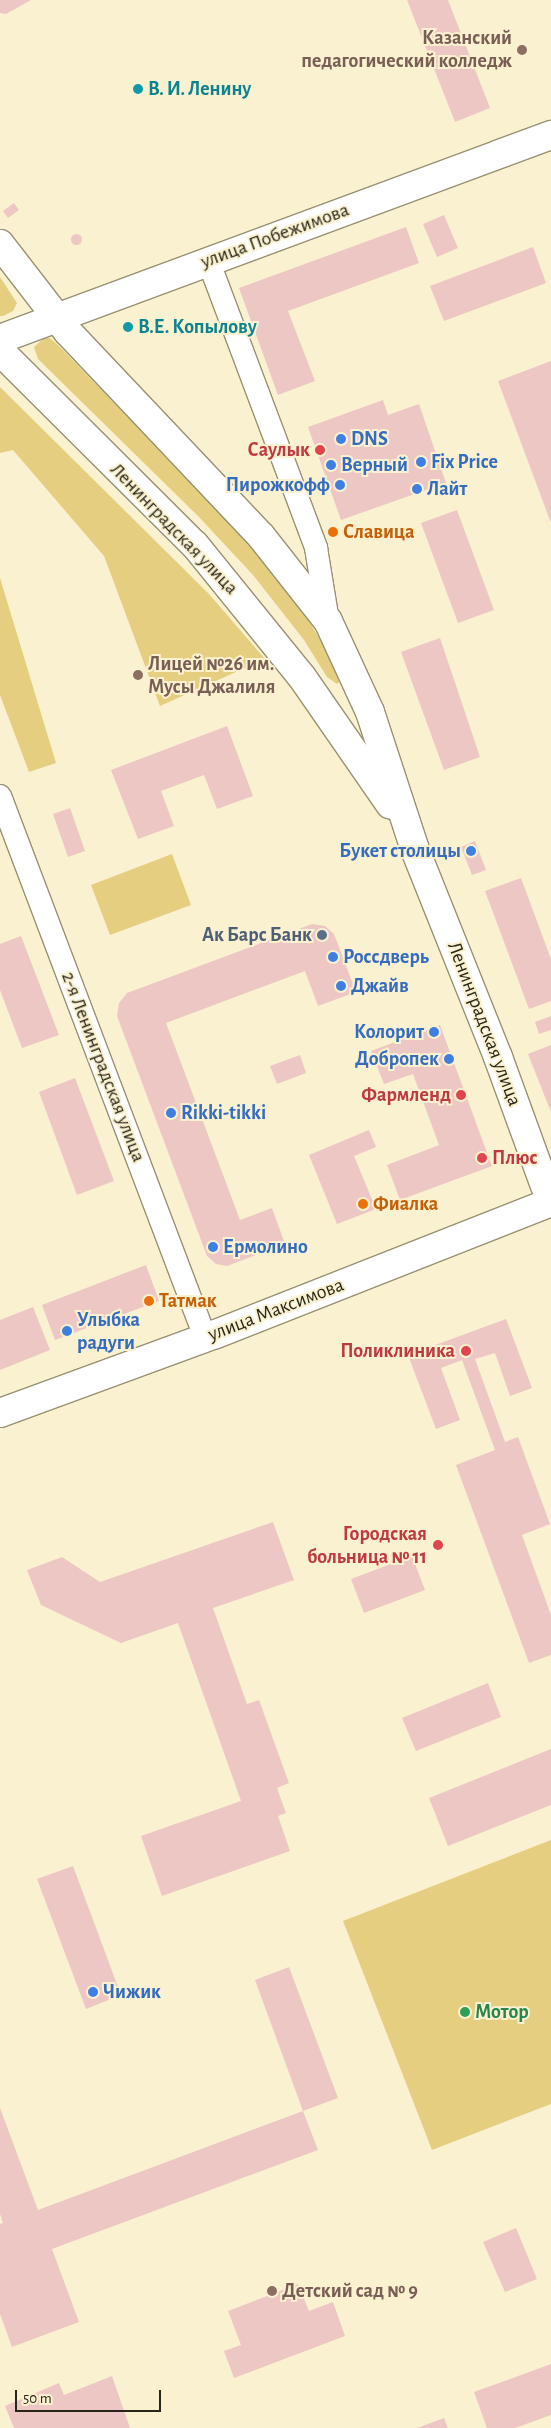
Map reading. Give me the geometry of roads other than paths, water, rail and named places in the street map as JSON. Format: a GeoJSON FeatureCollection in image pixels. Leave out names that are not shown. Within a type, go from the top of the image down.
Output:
{"type":"FeatureCollection","features":[{"type":"Feature","properties":{"kind":"main road","name":"улица Побежимова"},"geometry":{"type":"LineString","coordinates":[[0,339],[208,260],[551,136]]}},
{"type":"Feature","properties":{"kind":"main road","name":"Ленинградская улица"},"geometry":{"type":"LineString","coordinates":[[0,244],[56,318],[261,536],[328,621],[370,712],[414,847],[498,1058],[551,1202]]}},
{"type":"Feature","properties":{"kind":"main road","name":"Ленинградская улица"},"geometry":{"type":"LineString","coordinates":[[0,351],[195,545],[256,617],[388,799],[414,847]]}},
{"type":"Feature","properties":{"kind":"main road","name":"улица Максимова"},"geometry":{"type":"LineString","coordinates":[[0,1413],[205,1338],[551,1202]]}},
{"type":"Feature","properties":{"kind":"street","name":"Ленинградская улица"},"geometry":{"type":"LineString","coordinates":[[208,260],[316,548],[328,621]]}},
{"type":"Feature","properties":{"kind":"street","name":"2-я Ленинградская улица"},"geometry":{"type":"LineString","coordinates":[[0,796],[205,1338]]}},
{"type":"Feature","properties":{"kind":"place","name":"Казанский педагогический колледж"},"geometry":{"type":"Point","coordinates":[522,50]}},
{"type":"Feature","properties":{"kind":"place","name":"В. И. Ленину"},"geometry":{"type":"Point","coordinates":[138,89]}},
{"type":"Feature","properties":{"kind":"place","name":"В.Е. Копылову"},"geometry":{"type":"Point","coordinates":[128,327]}},
{"type":"Feature","properties":{"kind":"place","name":"DNS"},"geometry":{"type":"Point","coordinates":[341,439]}},
{"type":"Feature","properties":{"kind":"place","name":"Саулык"},"geometry":{"type":"Point","coordinates":[320,450]}},
{"type":"Feature","properties":{"kind":"place","name":"Fix Price"},"geometry":{"type":"Point","coordinates":[421,462]}},
{"type":"Feature","properties":{"kind":"place","name":"Верный"},"geometry":{"type":"Point","coordinates":[331,465]}},
{"type":"Feature","properties":{"kind":"place","name":"Пирожкофф"},"geometry":{"type":"Point","coordinates":[340,485]}},
{"type":"Feature","properties":{"kind":"place","name":"Лайт"},"geometry":{"type":"Point","coordinates":[417,489]}},
{"type":"Feature","properties":{"kind":"place","name":"Славица"},"geometry":{"type":"Point","coordinates":[333,532]}},
{"type":"Feature","properties":{"kind":"place","name":"Лицей №26 им. Мусы Джалиля"},"geometry":{"type":"Point","coordinates":[138,675]}},
{"type":"Feature","properties":{"kind":"place","name":"Букет столицы"},"geometry":{"type":"Point","coordinates":[471,851]}},
{"type":"Feature","properties":{"kind":"place","name":"Ак Барс Банк"},"geometry":{"type":"Point","coordinates":[322,935]}},
{"type":"Feature","properties":{"kind":"place","name":"Россдверь"},"geometry":{"type":"Point","coordinates":[333,957]}},
{"type":"Feature","properties":{"kind":"place","name":"Джайв"},"geometry":{"type":"Point","coordinates":[341,986]}},
{"type":"Feature","properties":{"kind":"place","name":"Колорит"},"geometry":{"type":"Point","coordinates":[434,1032]}},
{"type":"Feature","properties":{"kind":"place","name":"Добропек"},"geometry":{"type":"Point","coordinates":[449,1059]}},
{"type":"Feature","properties":{"kind":"place","name":"Фармленд"},"geometry":{"type":"Point","coordinates":[461,1095]}},
{"type":"Feature","properties":{"kind":"place","name":"Rikki-tikki"},"geometry":{"type":"Point","coordinates":[171,1113]}},
{"type":"Feature","properties":{"kind":"place","name":"Плюс"},"geometry":{"type":"Point","coordinates":[482,1158]}},
{"type":"Feature","properties":{"kind":"place","name":"Фиалка"},"geometry":{"type":"Point","coordinates":[363,1204]}},
{"type":"Feature","properties":{"kind":"place","name":"Ермолино"},"geometry":{"type":"Point","coordinates":[213,1247]}},
{"type":"Feature","properties":{"kind":"place","name":"Татмак"},"geometry":{"type":"Point","coordinates":[149,1301]}},
{"type":"Feature","properties":{"kind":"place","name":"Улыбка радуги"},"geometry":{"type":"Point","coordinates":[67,1331]}},
{"type":"Feature","properties":{"kind":"place","name":"Поликлиника"},"geometry":{"type":"Point","coordinates":[466,1351]}},
{"type":"Feature","properties":{"kind":"place","name":"Городская больница № 11"},"geometry":{"type":"Point","coordinates":[438,1545]}},
{"type":"Feature","properties":{"kind":"place","name":"Чижик"},"geometry":{"type":"Point","coordinates":[93,1992]}},
{"type":"Feature","properties":{"kind":"place","name":"Мотор"},"geometry":{"type":"Point","coordinates":[465,2012]}},
{"type":"Feature","properties":{"kind":"place","name":"Детский сад № 9"},"geometry":{"type":"Point","coordinates":[272,2291]}}]}
